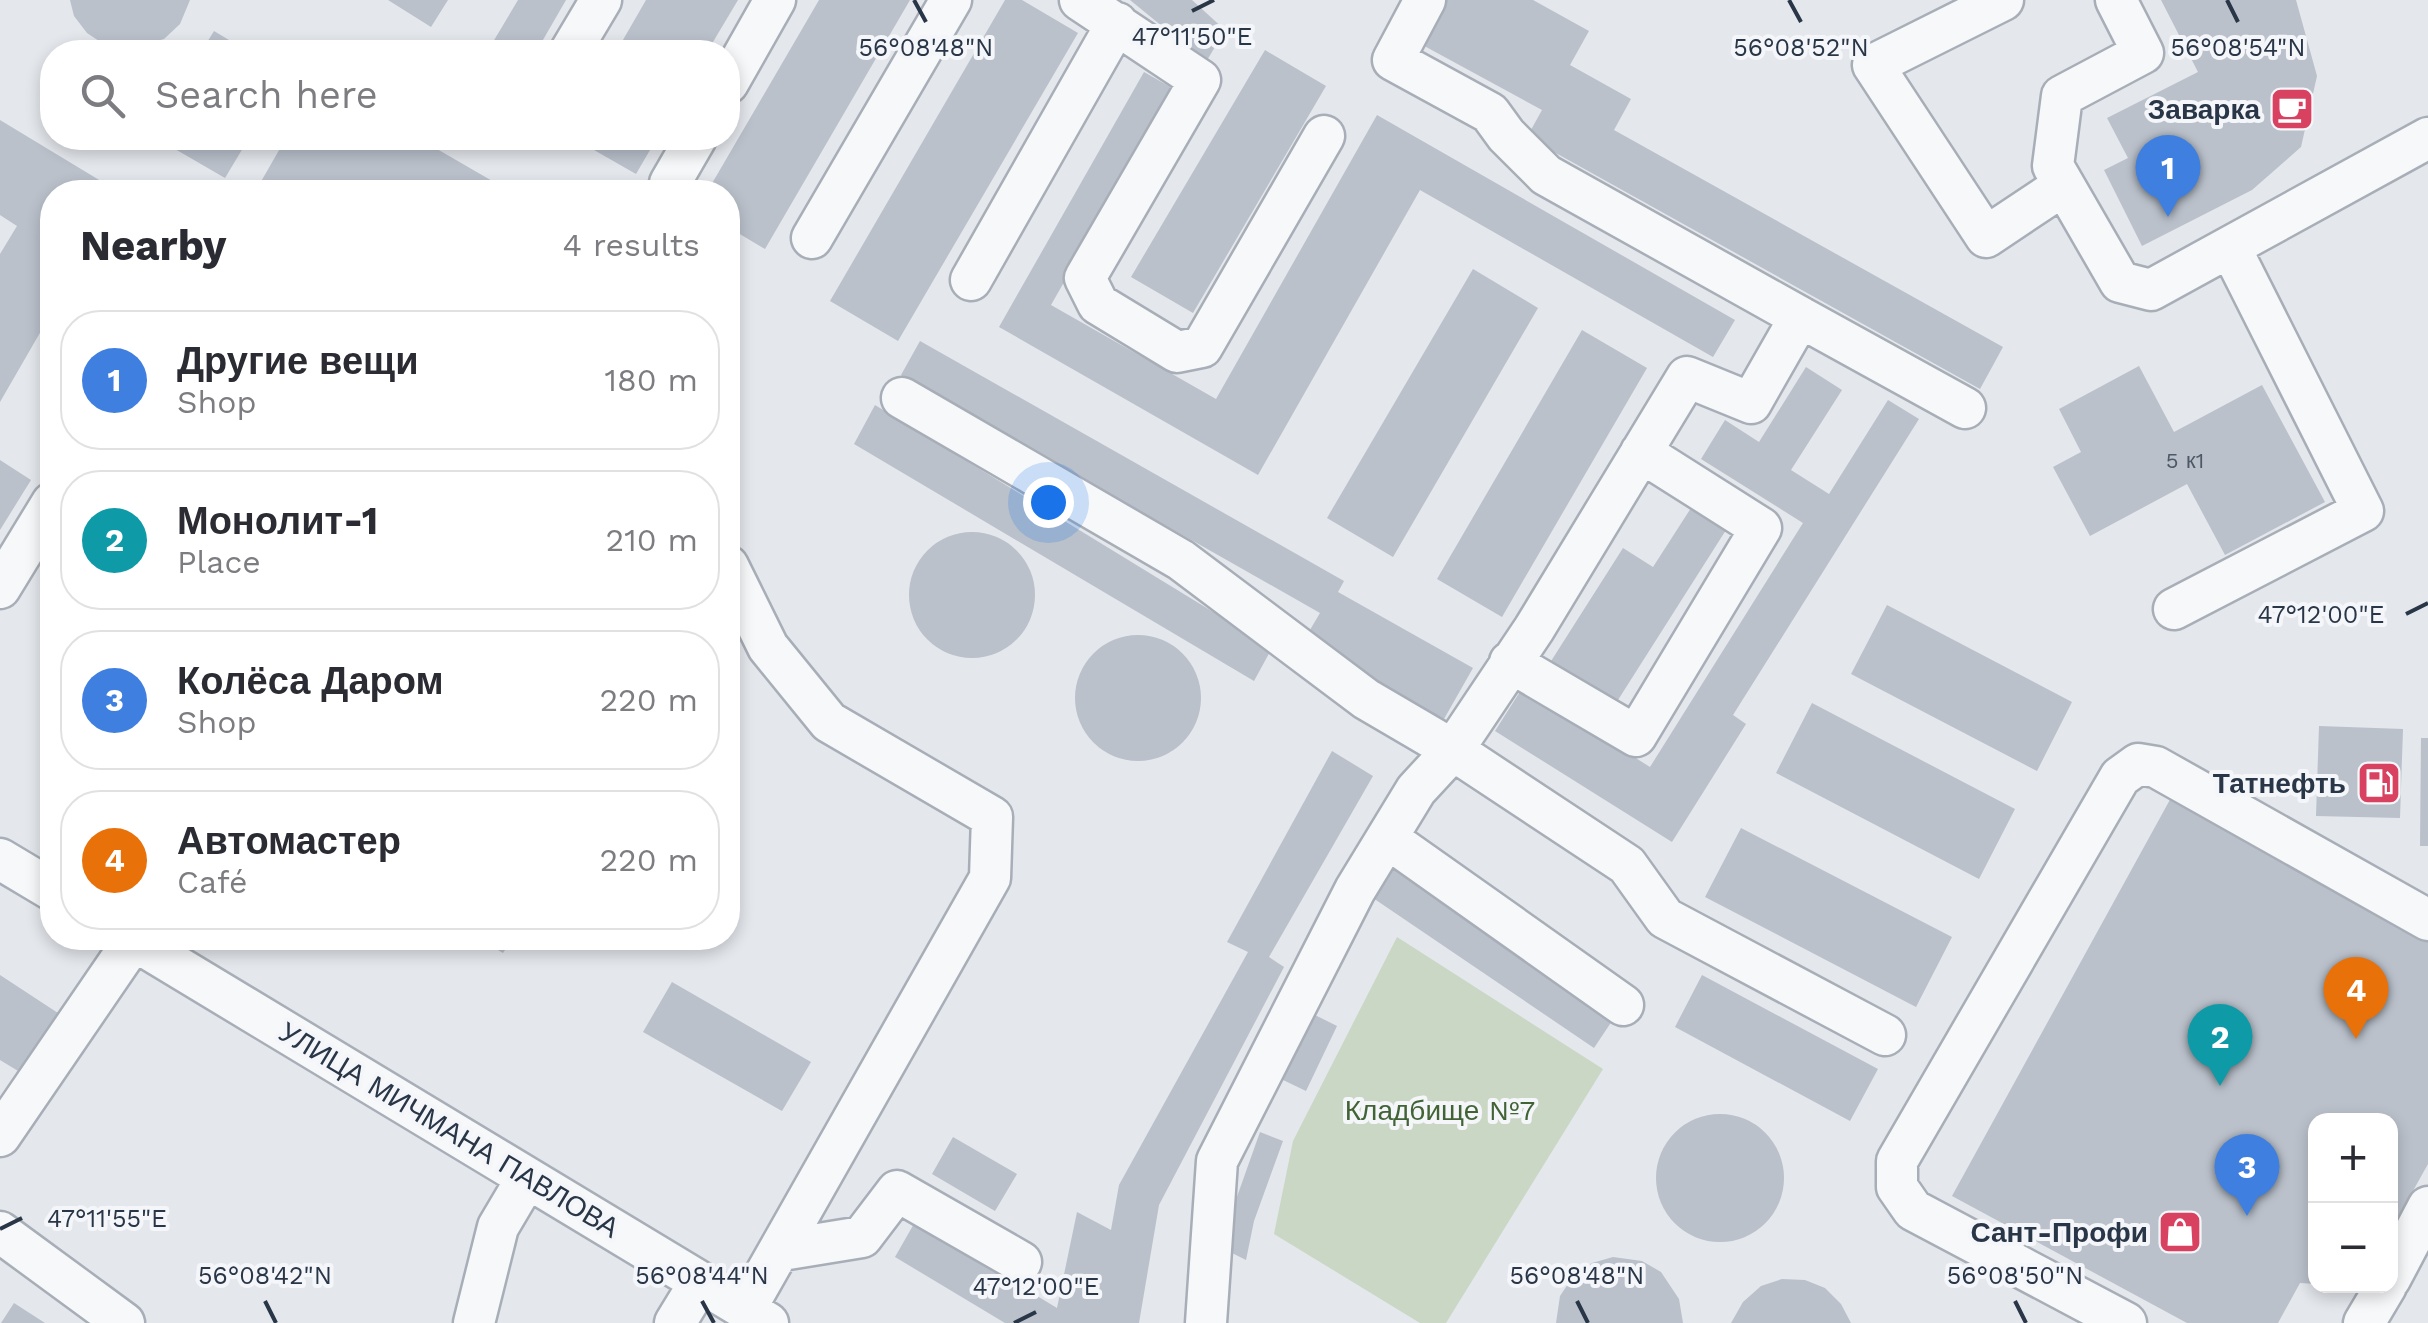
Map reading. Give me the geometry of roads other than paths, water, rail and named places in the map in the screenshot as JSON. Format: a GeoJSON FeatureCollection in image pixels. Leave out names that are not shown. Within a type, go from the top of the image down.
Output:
{"type":"FeatureCollection","features":[{"type":"Feature","properties":{"kind":"street"},"geometry":{"type":"LineString","coordinates":[[577,40],[601,0]]}},
{"type":"Feature","properties":{"kind":"street"},"geometry":{"type":"LineString","coordinates":[[740,61],[775,0]]}},
{"type":"Feature","properties":{"kind":"street"},"geometry":{"type":"LineString","coordinates":[[812,238],[951,0]]}},
{"type":"Feature","properties":{"kind":"street"},"geometry":{"type":"LineString","coordinates":[[1080,0],[1200,80],[1085,278],[1098,304],[1177,352],[1202,347],[1324,136]]}},
{"type":"Feature","properties":{"kind":"street"},"geometry":{"type":"LineString","coordinates":[[1425,0],[1393,60],[1490,113],[1546,175],[1965,408]]}},
{"type":"Feature","properties":{"kind":"street"},"geometry":{"type":"LineString","coordinates":[[2003,0],[1873,65],[1986,237],[2064,185]]}},
{"type":"Feature","properties":{"kind":"street"},"geometry":{"type":"LineString","coordinates":[[2116,0],[2143,54],[2062,96],[2053,166],[2120,282],[2151,290],[2428,138]]}},
{"type":"Feature","properties":{"kind":"street"},"geometry":{"type":"LineString","coordinates":[[971,280],[1117,23]]}},
{"type":"Feature","properties":{"kind":"street"},"geometry":{"type":"LineString","coordinates":[[672,180],[689,150]]}},
{"type":"Feature","properties":{"kind":"street"},"geometry":{"type":"LineString","coordinates":[[2174,609],[2364,512],[2230,247]]}},
{"type":"Feature","properties":{"kind":"street"},"geometry":{"type":"LineString","coordinates":[[1206,1323],[1216,1161],[1355,890],[1416,790],[1452,750],[1510,662],[1687,377],[1751,404],[1800,317]]}},
{"type":"Feature","properties":{"kind":"street"},"geometry":{"type":"LineString","coordinates":[[902,398],[1181,560],[1366,699],[1452,750],[1627,865],[1665,918],[1885,1035]]}},
{"type":"Feature","properties":{"kind":"street"},"geometry":{"type":"LineString","coordinates":[[1510,662],[1636,736],[1761,528],[1641,452]]}},
{"type":"Feature","properties":{"kind":"street"},"geometry":{"type":"LineString","coordinates":[[0,588],[40,523]]}},
{"type":"Feature","properties":{"kind":"street"},"geometry":{"type":"LineString","coordinates":[[740,590],[768,647],[829,722],[992,817],[990,878],[782,1250],[760,1319]]}},
{"type":"Feature","properties":{"kind":"street"},"geometry":{"type":"LineString","coordinates":[[2126,1323],[1913,1210],[1897,1187],[1897,1161],[2120,778],[2138,764],[2156,768],[2428,920]]}},
{"type":"Feature","properties":{"kind":"street"},"geometry":{"type":"LineString","coordinates":[[1386,838],[1623,1005]]}},
{"type":"Feature","properties":{"kind":"street"},"geometry":{"type":"LineString","coordinates":[[0,859],[40,883]]}},
{"type":"Feature","properties":{"kind":"street"},"geometry":{"type":"LineString","coordinates":[[0,1136],[125,950]]}},
{"type":"Feature","properties":{"kind":"street","name":"УЛИЦА МИЧМАНА ПАВЛОВА"},"geometry":{"type":"LineString","coordinates":[[150,950],[760,1319]]}},
{"type":"Feature","properties":{"kind":"street"},"geometry":{"type":"LineString","coordinates":[[474,1323],[498,1227],[527,1178]]}},
{"type":"Feature","properties":{"kind":"street"},"geometry":{"type":"LineString","coordinates":[[782,1250],[862,1237],[897,1191],[1021,1262]]}},
{"type":"Feature","properties":{"kind":"street"},"geometry":{"type":"LineString","coordinates":[[2398,1263],[2428,1206]]}},
{"type":"Feature","properties":{"kind":"street"},"geometry":{"type":"LineString","coordinates":[[0,1232],[124,1323]]}},
{"type":"Feature","properties":{"kind":"street"},"geometry":{"type":"LineString","coordinates":[[675,1323],[700,1282]]}},
{"type":"Feature","properties":{"kind":"street"},"geometry":{"type":"LineString","coordinates":[[2364,1323],[2382,1293]]}},
{"type":"Feature","properties":{"kind":"place","name":"Заварка"},"geometry":{"type":"Point","coordinates":[2292,109]}},
{"type":"Feature","properties":{"kind":"place","name":"Другие вещи"},"geometry":{"type":"Point","coordinates":[2168,217]}},
{"type":"Feature","properties":{"kind":"place","name":"Татнефть"},"geometry":{"type":"Point","coordinates":[2379,783]}},
{"type":"Feature","properties":{"kind":"place","name":"Автомастер"},"geometry":{"type":"Point","coordinates":[2356,1039]}},
{"type":"Feature","properties":{"kind":"place","name":"Монолит-1"},"geometry":{"type":"Point","coordinates":[2220,1086]}},
{"type":"Feature","properties":{"kind":"place","name":"Колёса Даром"},"geometry":{"type":"Point","coordinates":[2247,1216]}},
{"type":"Feature","properties":{"kind":"place","name":"Сант-Профи"},"geometry":{"type":"Point","coordinates":[2180,1232]}},
{"type":"Feature","properties":{"kind":"park label","name":"Кладбище №7"},"geometry":{"type":"Point","coordinates":[1440,1110]}}]}
